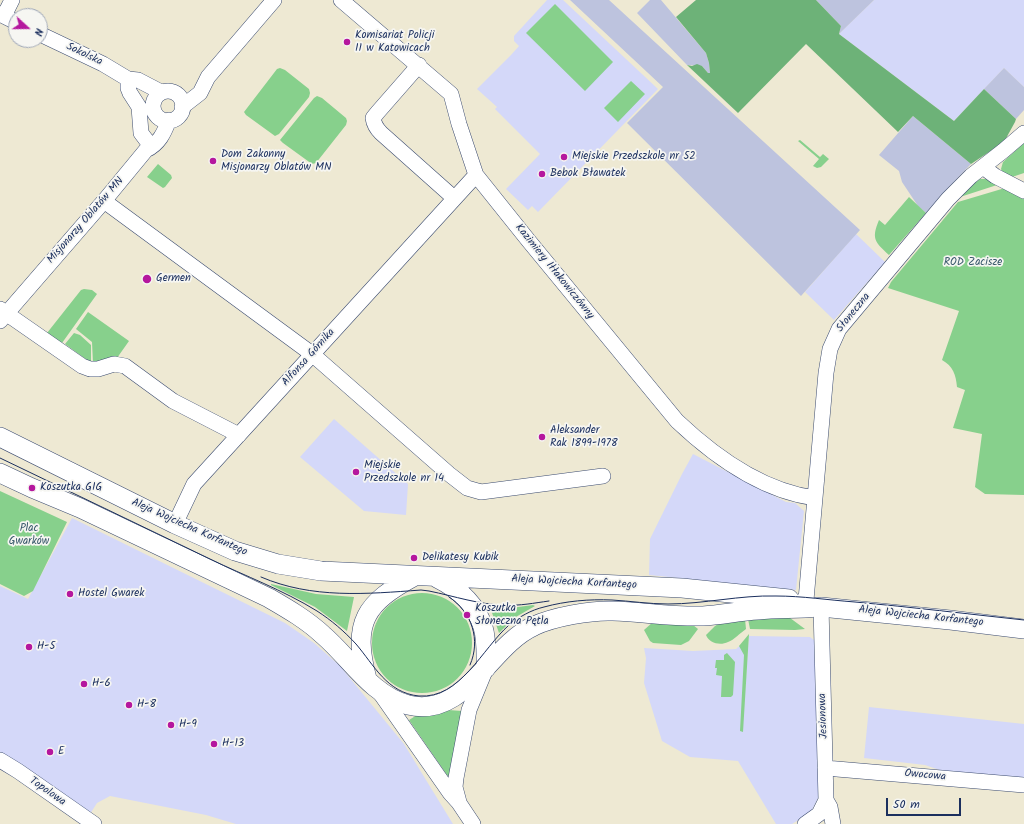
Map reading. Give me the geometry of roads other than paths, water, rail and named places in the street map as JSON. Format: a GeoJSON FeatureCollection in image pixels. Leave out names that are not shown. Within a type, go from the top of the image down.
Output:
{"type":"FeatureCollection","features":[{"type":"Feature","properties":{"kind":"main road","name":"Aleja Wojciecha Korfantego"},"geometry":{"type":"LineString","coordinates":[[0,437],[175,524],[235,551],[278,564],[321,571],[414,576]]}},
{"type":"Feature","properties":{"kind":"main road"},"geometry":{"type":"LineString","coordinates":[[0,473],[80,508],[269,598],[322,633],[373,685],[392,699],[408,704],[429,706],[446,701],[461,693],[486,668],[483,627],[476,611],[458,591],[434,576],[414,576],[379,598],[363,623],[360,633],[362,651],[373,685]]}},
{"type":"Feature","properties":{"kind":"main road","name":"Aleja Wojciecha Korfantego"},"geometry":{"type":"LineString","coordinates":[[434,576],[714,591],[815,605],[1024,629]]}},
{"type":"Feature","properties":{"kind":"main road","name":"Aleja Wojciecha Korfantego"},"geometry":{"type":"LineString","coordinates":[[486,668],[507,645],[519,635],[534,626],[558,618],[611,610],[680,616],[815,605]]}},
{"type":"Feature","properties":{"kind":"street"},"geometry":{"type":"LineString","coordinates":[[7,17],[12,0]]}},
{"type":"Feature","properties":{"kind":"street"},"geometry":{"type":"LineString","coordinates":[[163,104],[180,96],[182,107],[200,93],[208,77],[274,0]]}},
{"type":"Feature","properties":{"kind":"street","name":"Kazimiery Iłłakowiczówny"},"geometry":{"type":"LineString","coordinates":[[341,0],[452,94],[459,124],[476,175],[677,421],[714,452],[764,484],[802,496],[815,498]]}},
{"type":"Feature","properties":{"kind":"street","name":"Sokolska"},"geometry":{"type":"LineString","coordinates":[[48,38],[103,64],[128,83],[138,80],[163,104]]}},
{"type":"Feature","properties":{"kind":"street"},"geometry":{"type":"LineString","coordinates":[[419,65],[373,118],[374,122],[381,134],[454,198]]}},
{"type":"Feature","properties":{"kind":"street"},"geometry":{"type":"LineString","coordinates":[[146,145],[163,104],[208,77]]}},
{"type":"Feature","properties":{"kind":"street"},"geometry":{"type":"LineString","coordinates":[[128,83],[130,93],[139,107],[142,133],[146,145]]}},
{"type":"Feature","properties":{"kind":"street","name":"Słoneczna"},"geometry":{"type":"LineString","coordinates":[[815,605],[815,498],[826,374],[830,349],[839,329],[948,199],[971,176],[1024,133]]}},
{"type":"Feature","properties":{"kind":"street","name":"Misjonarzy Oblatów MN"},"geometry":{"type":"LineString","coordinates":[[2,314],[104,201],[146,145]]}},
{"type":"Feature","properties":{"kind":"street"},"geometry":{"type":"LineString","coordinates":[[983,167],[995,176],[1024,190]]}},
{"type":"Feature","properties":{"kind":"street","name":"Alfonsa Górnika"},"geometry":{"type":"LineString","coordinates":[[175,524],[194,484],[476,175]]}},
{"type":"Feature","properties":{"kind":"street"},"geometry":{"type":"LineString","coordinates":[[104,201],[312,354],[467,488],[481,492],[603,476]]}},
{"type":"Feature","properties":{"kind":"street"},"geometry":{"type":"LineString","coordinates":[[2,314],[82,366],[90,369],[98,369],[114,364],[125,366],[173,400],[239,435]]}},
{"type":"Feature","properties":{"kind":"street"},"geometry":{"type":"LineString","coordinates":[[714,591],[720,600],[718,614]]}},
{"type":"Feature","properties":{"kind":"street","name":"Jesionowa"},"geometry":{"type":"LineString","coordinates":[[815,605],[826,800],[830,807],[833,824]]}},
{"type":"Feature","properties":{"kind":"street","name":"Aleja Wojciecha Korfantego"},"geometry":{"type":"LineString","coordinates":[[449,780],[469,710],[486,668]]}},
{"type":"Feature","properties":{"kind":"street"},"geometry":{"type":"LineString","coordinates":[[373,685],[449,780],[459,803],[473,824]]}},
{"type":"Feature","properties":{"kind":"street","name":"Topolowa"},"geometry":{"type":"LineString","coordinates":[[0,760],[94,824]]}},
{"type":"Feature","properties":{"kind":"street","name":"Owocowa"},"geometry":{"type":"LineString","coordinates":[[825,768],[1024,785]]}},
{"type":"Feature","properties":{"kind":"street"},"geometry":{"type":"LineString","coordinates":[[805,824],[819,814],[826,800]]}},
{"type":"Feature","properties":{"kind":"tram line"},"geometry":{"type":"LineString","coordinates":[[0,458],[304,603],[327,618],[347,635],[382,677],[390,684],[398,690],[419,696],[434,695],[447,690],[469,671],[509,625],[521,617],[539,608],[569,602],[586,600],[619,600],[654,604],[682,604],[749,597],[786,596],[1024,620]]}},
{"type":"Feature","properties":{"kind":"tram line"},"geometry":{"type":"LineString","coordinates":[[261,577],[280,584],[320,592],[380,593],[421,590],[496,605],[516,605],[549,601]]}},
{"type":"Feature","properties":{"kind":"tram line"},"geometry":{"type":"LineString","coordinates":[[449,597],[464,610],[472,627],[475,646],[470,665]]}},
{"type":"Feature","properties":{"kind":"place","name":"Komisariat Policji II w Katowicach"},"geometry":{"type":"Point","coordinates":[347,42]}},
{"type":"Feature","properties":{"kind":"place","name":"Miejskie Przedszkole nr 52"},"geometry":{"type":"Point","coordinates":[564,157]}},
{"type":"Feature","properties":{"kind":"place","name":"Dom Zakonny Misjonarzy Oblatów MN"},"geometry":{"type":"Point","coordinates":[213,161]}},
{"type":"Feature","properties":{"kind":"place","name":"Bebok Bławatek"},"geometry":{"type":"Point","coordinates":[542,174]}},
{"type":"Feature","properties":{"kind":"place","name":"Germen"},"geometry":{"type":"Point","coordinates":[147,279]}},
{"type":"Feature","properties":{"kind":"place","name":"Aleksander Rak 1899-1978"},"geometry":{"type":"Point","coordinates":[542,437]}},
{"type":"Feature","properties":{"kind":"place","name":"Miejskie Przedszkole nr 14"},"geometry":{"type":"Point","coordinates":[356,472]}},
{"type":"Feature","properties":{"kind":"place","name":"Koszutka GIG"},"geometry":{"type":"Point","coordinates":[32,488]}},
{"type":"Feature","properties":{"kind":"place","name":"Delikatesy Kubik"},"geometry":{"type":"Point","coordinates":[414,558]}},
{"type":"Feature","properties":{"kind":"place","name":"Hostel Gwarek"},"geometry":{"type":"Point","coordinates":[70,594]}},
{"type":"Feature","properties":{"kind":"place","name":"Koszutka Słoneczna Pętla"},"geometry":{"type":"Point","coordinates":[467,615]}},
{"type":"Feature","properties":{"kind":"place","name":"H-5"},"geometry":{"type":"Point","coordinates":[29,647]}},
{"type":"Feature","properties":{"kind":"place","name":"H-6"},"geometry":{"type":"Point","coordinates":[84,684]}},
{"type":"Feature","properties":{"kind":"place","name":"H-8"},"geometry":{"type":"Point","coordinates":[129,705]}},
{"type":"Feature","properties":{"kind":"place","name":"H-9"},"geometry":{"type":"Point","coordinates":[171,725]}},
{"type":"Feature","properties":{"kind":"place","name":"H-13"},"geometry":{"type":"Point","coordinates":[214,744]}},
{"type":"Feature","properties":{"kind":"place","name":"E"},"geometry":{"type":"Point","coordinates":[50,752]}},
{"type":"Feature","properties":{"kind":"park label","name":"ROD Zacisze"},"geometry":{"type":"Point","coordinates":[973,263]}},
{"type":"Feature","properties":{"kind":"park label","name":"Plac Gwarków"},"geometry":{"type":"Point","coordinates":[29,535]}}]}
